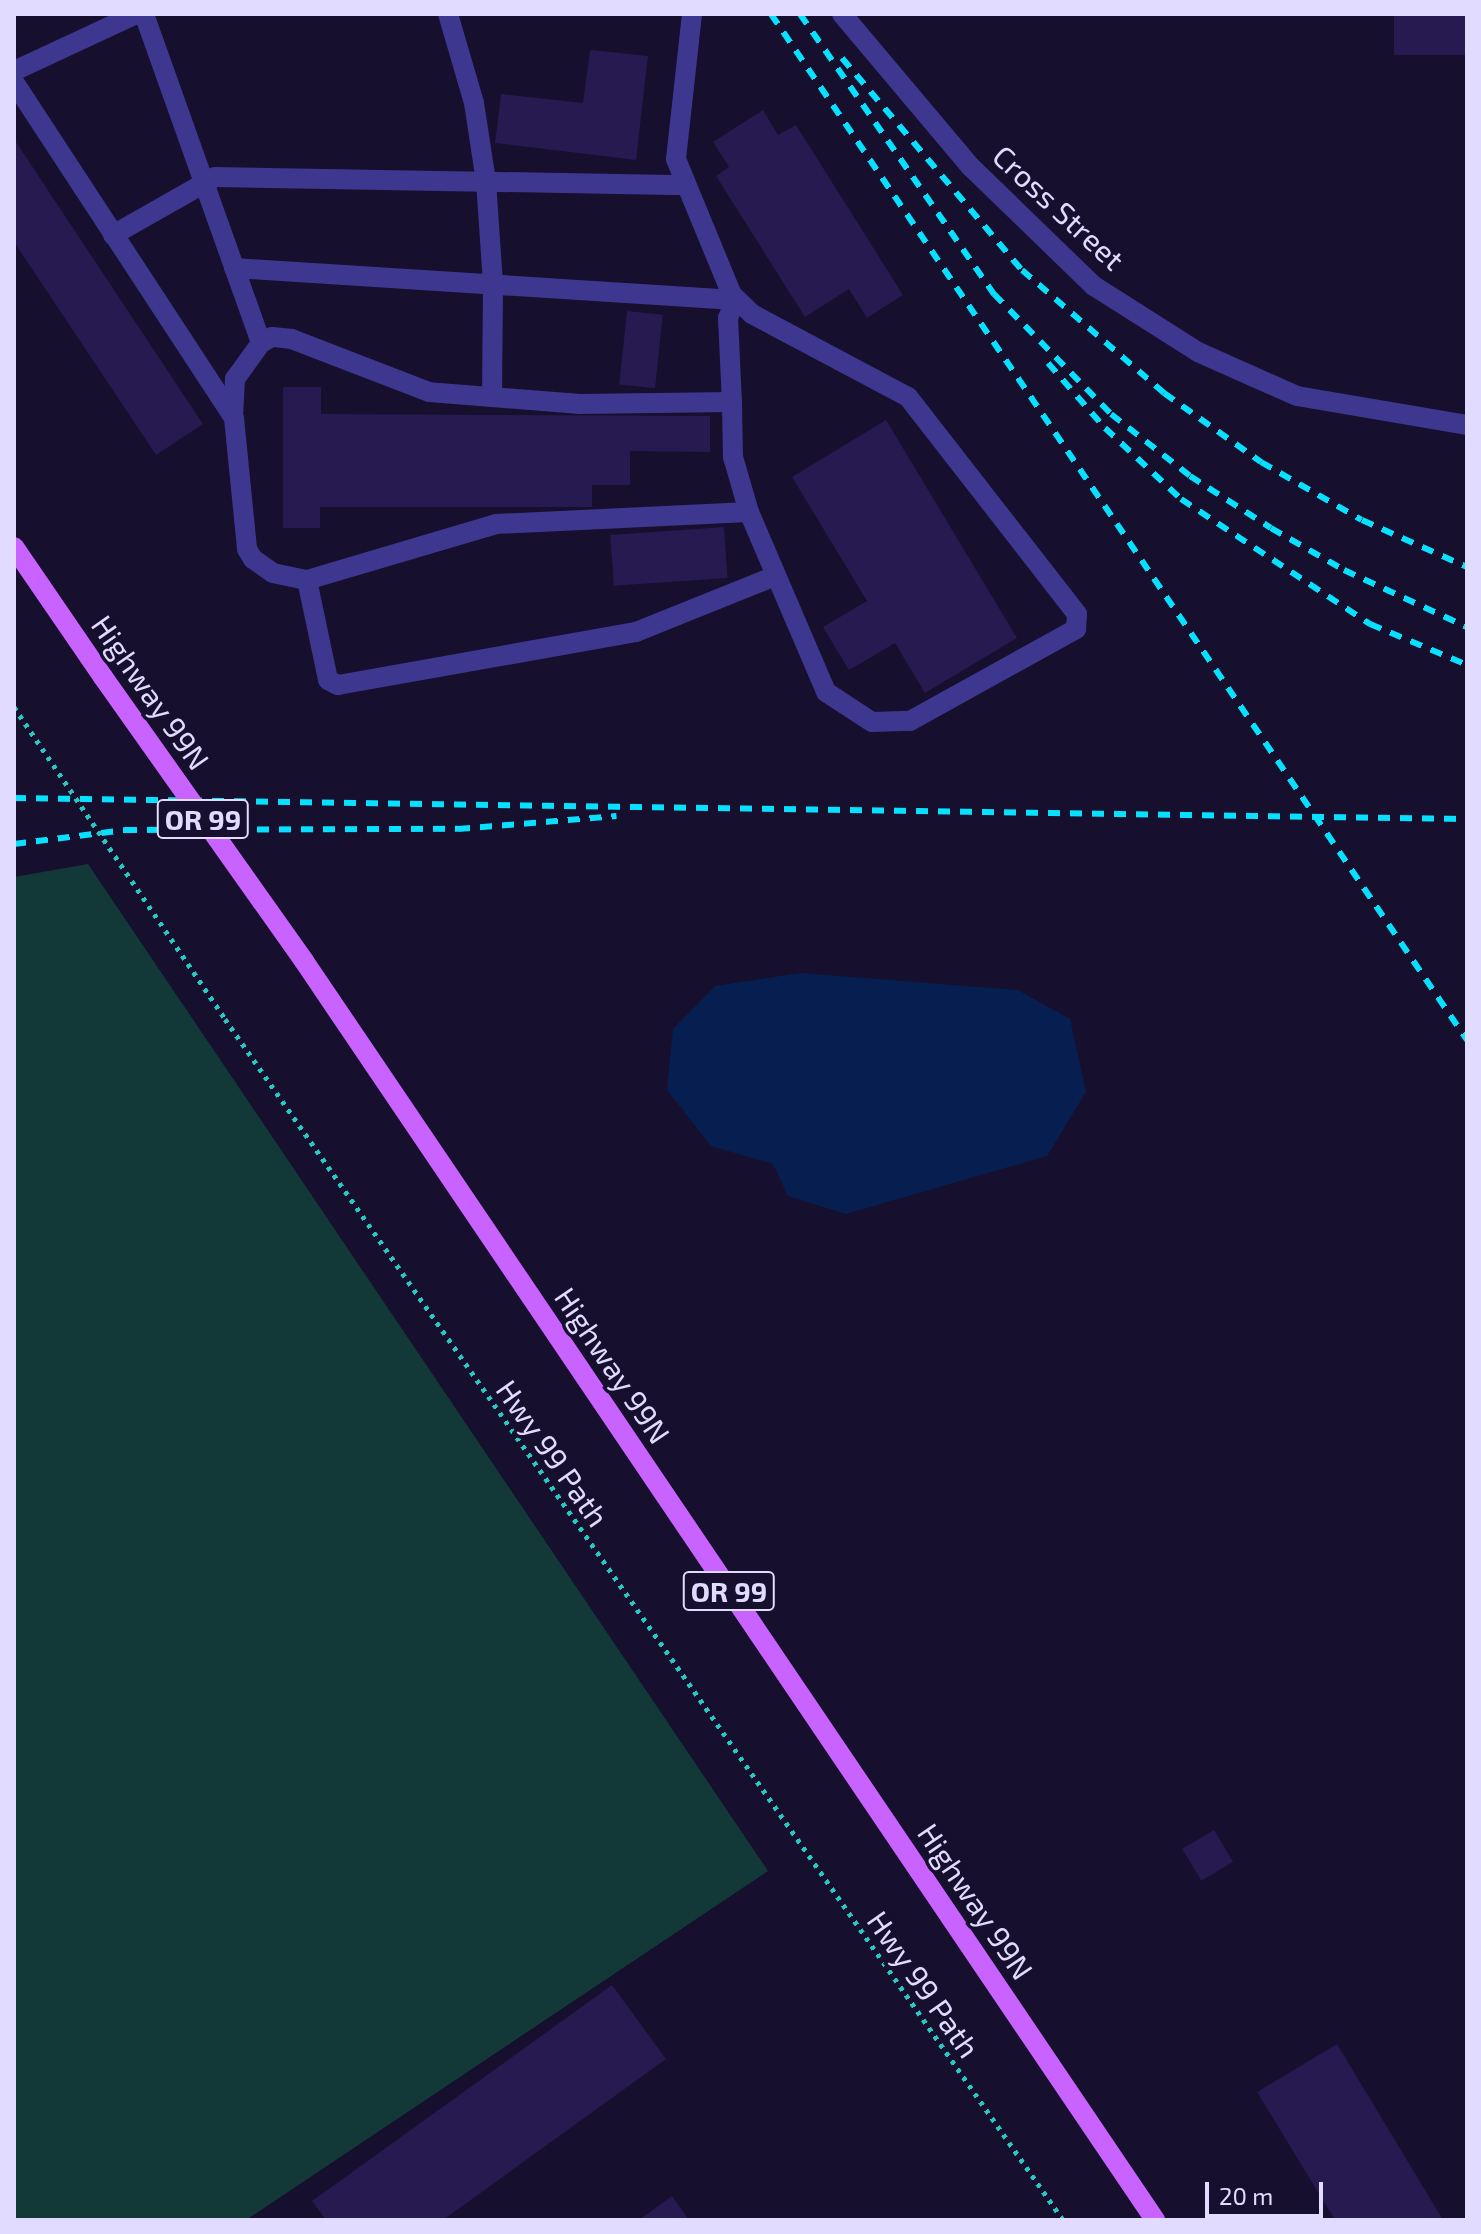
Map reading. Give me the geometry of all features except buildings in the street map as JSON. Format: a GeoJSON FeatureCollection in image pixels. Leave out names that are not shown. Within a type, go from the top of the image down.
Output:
{"type":"FeatureCollection","features":[{"type":"Feature","properties":{"kind":"main road","name":"Highway 99N"},"geometry":{"type":"LineString","coordinates":[[14,547],[304,961],[1155,2220]]}},
{"type":"Feature","properties":{"kind":"street"},"geometry":{"type":"LineString","coordinates":[[14,71],[136,14]]}},
{"type":"Feature","properties":{"kind":"street"},"geometry":{"type":"LineString","coordinates":[[144,14],[261,343]]}},
{"type":"Feature","properties":{"kind":"street"},"geometry":{"type":"LineString","coordinates":[[448,14],[474,103],[486,181],[493,285],[492,397]]}},
{"type":"Feature","properties":{"kind":"street"},"geometry":{"type":"LineString","coordinates":[[234,268],[735,300],[908,397],[1077,620],[1076,629],[910,721],[872,722],[826,692],[749,512],[733,457],[728,318],[735,300],[676,159],[692,14]]}},
{"type":"Feature","properties":{"kind":"street","name":"Cross Street"},"geometry":{"type":"LineString","coordinates":[[842,14],[971,167],[1094,286],[1198,352],[1297,396],[1467,425]]}},
{"type":"Feature","properties":{"kind":"street"},"geometry":{"type":"LineString","coordinates":[[14,82],[234,418]]}},
{"type":"Feature","properties":{"kind":"street"},"geometry":{"type":"LineString","coordinates":[[113,235],[224,176],[686,185]]}},
{"type":"Feature","properties":{"kind":"street"},"geometry":{"type":"LineString","coordinates":[[732,402],[580,404],[409,386],[292,339],[272,337],[261,343],[235,379],[234,418],[247,549],[273,573],[307,580],[496,524],[749,512]]}},
{"type":"Feature","properties":{"kind":"street"},"geometry":{"type":"LineString","coordinates":[[307,580],[328,680],[338,685],[636,632],[775,576]]}},
{"type":"Feature","properties":{"kind":"path","name":"Hwy 99 Path"},"geometry":{"type":"LineString","coordinates":[[14,707],[225,1019],[1063,2220]]}},
{"type":"Feature","properties":{"kind":"green space"},"geometry":{"type":"Polygon","coordinates":[[[88,864],[768,1871],[246,2220],[14,2220],[14,877],[88,864]]]}},
{"type":"Feature","properties":{"kind":"water"},"geometry":{"type":"Polygon","coordinates":[[[800,973],[1018,990],[1070,1019],[1086,1092],[1047,1156],[846,1214],[788,1196],[773,1164],[711,1146],[667,1090],[673,1029],[715,986],[800,973]]]}},
{"type":"Feature","properties":{"kind":"railway"},"geometry":{"type":"LineString","coordinates":[[771,14],[1467,1040]]}},
{"type":"Feature","properties":{"kind":"railway"},"geometry":{"type":"LineString","coordinates":[[800,14],[994,294],[1111,414],[1190,476],[1271,528],[1344,570],[1467,627]]}},
{"type":"Feature","properties":{"kind":"railway"},"geometry":{"type":"LineString","coordinates":[[842,58],[1022,270],[1164,393],[1261,462],[1362,520],[1467,567]]}},
{"type":"Feature","properties":{"kind":"railway"},"geometry":{"type":"LineString","coordinates":[[1048,363],[1105,428],[1181,499],[1370,624],[1467,665]]}},
{"type":"Feature","properties":{"kind":"railway"},"geometry":{"type":"LineString","coordinates":[[14,798],[1467,819]]}},
{"type":"Feature","properties":{"kind":"railway"},"geometry":{"type":"LineString","coordinates":[[14,844],[125,830],[458,829],[616,816]]}}]}
